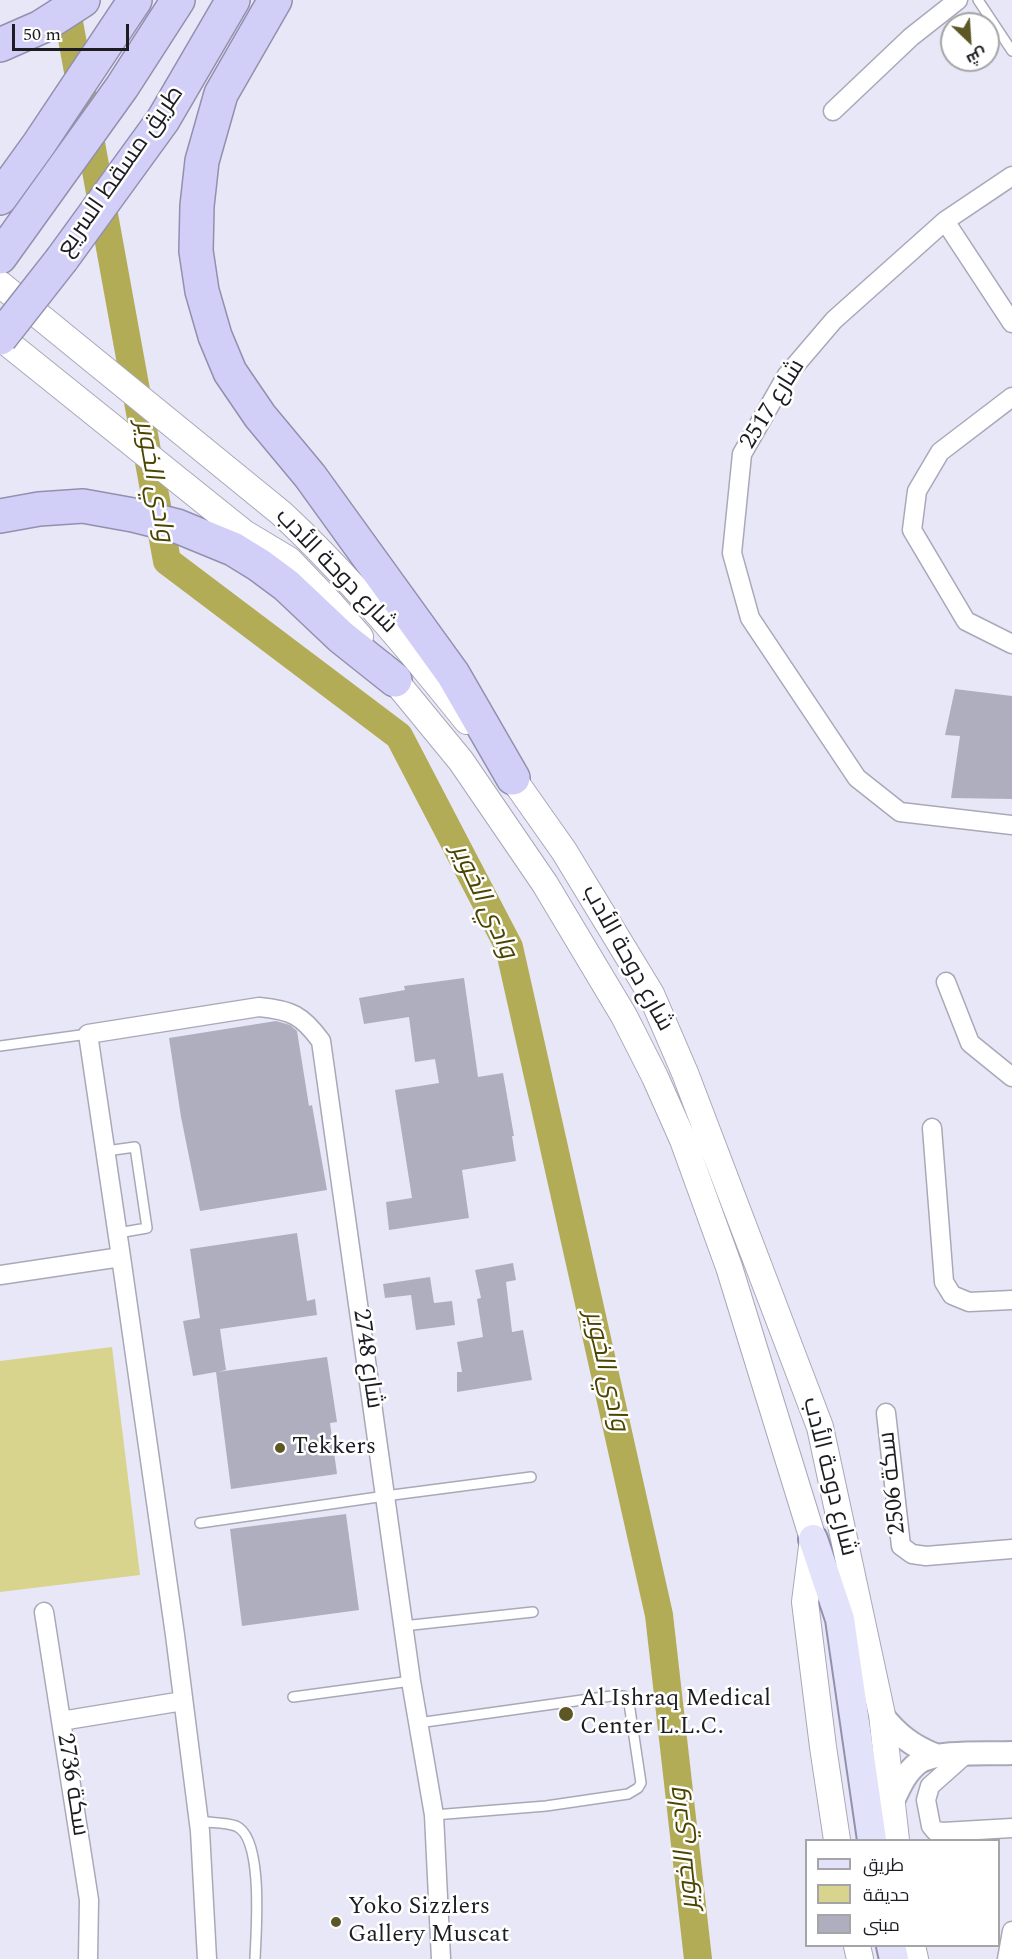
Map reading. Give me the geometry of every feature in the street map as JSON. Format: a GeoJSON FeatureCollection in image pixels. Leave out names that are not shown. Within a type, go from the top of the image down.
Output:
{"type":"FeatureCollection","features":[{"type":"Feature","properties":{"kind":"highway"},"geometry":{"type":"LineString","coordinates":[[0,45],[41,27],[83,0]]}},
{"type":"Feature","properties":{"kind":"highway"},"geometry":{"type":"LineString","coordinates":[[0,198],[39,144],[135,0]]}},
{"type":"Feature","properties":{"kind":"highway","name":"طريق مسقط السريع"},"geometry":{"type":"LineString","coordinates":[[0,257],[122,87],[178,0]]}},
{"type":"Feature","properties":{"kind":"highway","name":"طريق مسقط السريع"},"geometry":{"type":"LineString","coordinates":[[0,337],[62,259],[163,120],[233,0]]}},
{"type":"Feature","properties":{"kind":"highway"},"geometry":{"type":"LineString","coordinates":[[275,0],[221,94],[202,161],[196,206],[196,251],[202,291],[215,336],[230,372],[260,416],[316,485],[453,674],[513,778]]}},
{"type":"Feature","properties":{"kind":"highway"},"geometry":{"type":"LineString","coordinates":[[0,516],[39,509],[83,506],[177,526],[233,549],[286,585],[341,637],[395,680]]}},
{"type":"Feature","properties":{"kind":"main road","name":"شارع دوحة الأدب"},"geometry":{"type":"LineString","coordinates":[[0,284],[281,513],[321,550],[426,669],[513,778],[564,851],[651,993],[686,1073],[820,1427],[882,1715],[896,1839]]}},
{"type":"Feature","properties":{"kind":"main road","name":"شارع دوحة الأدب"},"geometry":{"type":"LineString","coordinates":[[0,337],[244,532],[289,560],[332,604],[461,761],[545,884],[624,1016],[683,1140],[729,1267],[813,1539],[805,1602],[837,1839]]}},
{"type":"Feature","properties":{"kind":"main road"},"geometry":{"type":"LineString","coordinates":[[813,1539],[840,1619],[872,1839]]}},
{"type":"Feature","properties":{"kind":"street"},"geometry":{"type":"LineString","coordinates":[[833,111],[911,37],[958,0]]}},
{"type":"Feature","properties":{"kind":"street","name":"2517 شارع"},"geometry":{"type":"LineString","coordinates":[[1012,176],[945,221],[834,320],[788,375],[742,454],[732,553],[750,618],[857,778],[900,812],[1012,825]]}},
{"type":"Feature","properties":{"kind":"street"},"geometry":{"type":"LineString","coordinates":[[945,221],[1012,323]]}},
{"type":"Feature","properties":{"kind":"street"},"geometry":{"type":"LineString","coordinates":[[1012,397],[940,452],[918,491],[912,530],[966,621],[1012,644]]}},
{"type":"Feature","properties":{"kind":"street"},"geometry":{"type":"LineString","coordinates":[[946,982],[970,1043],[1012,1077]]}},
{"type":"Feature","properties":{"kind":"street","name":"شارع 2748"},"geometry":{"type":"LineString","coordinates":[[88,1034],[259,1006],[283,1009],[309,1024],[321,1041],[411,1681],[434,1815],[441,1959]]}},
{"type":"Feature","properties":{"kind":"street"},"geometry":{"type":"LineString","coordinates":[[88,1034],[118,1233],[199,1821],[207,1959]]}},
{"type":"Feature","properties":{"kind":"street"},"geometry":{"type":"LineString","coordinates":[[932,1128],[944,1282],[952,1295],[969,1302],[1012,1300]]}},
{"type":"Feature","properties":{"kind":"street"},"geometry":{"type":"LineString","coordinates":[[0,1275],[121,1257]]}},
{"type":"Feature","properties":{"kind":"street","name":"سكة 2506"},"geometry":{"type":"LineString","coordinates":[[886,1413],[901,1546],[912,1554],[926,1556],[1012,1549]]}},
{"type":"Feature","properties":{"kind":"street","name":"سكة 2736"},"geometry":{"type":"LineString","coordinates":[[44,1612],[89,1900],[88,1959]]}},
{"type":"Feature","properties":{"kind":"street"},"geometry":{"type":"LineString","coordinates":[[61,1721],[183,1701]]}},
{"type":"Feature","properties":{"kind":"street"},"geometry":{"type":"LineString","coordinates":[[882,1715],[906,1740],[935,1755]]}},
{"type":"Feature","properties":{"kind":"street"},"geometry":{"type":"LineString","coordinates":[[892,1803],[907,1774],[919,1762],[935,1755],[1012,1753]]}},
{"type":"Feature","properties":{"kind":"street"},"geometry":{"type":"LineString","coordinates":[[966,1754],[930,1786],[926,1800],[931,1826],[935,1832],[1012,1828]]}},
{"type":"Feature","properties":{"kind":"street"},"geometry":{"type":"LineString","coordinates":[[1007,1959],[1012,1931]]}},
{"type":"Feature","properties":{"kind":"lane"},"geometry":{"type":"LineString","coordinates":[[978,0],[1012,51]]}},
{"type":"Feature","properties":{"kind":"lane"},"geometry":{"type":"LineString","coordinates":[[0,1046],[88,1034]]}},
{"type":"Feature","properties":{"kind":"lane"},"geometry":{"type":"LineString","coordinates":[[106,1151],[135,1147],[147,1228],[118,1233]]}},
{"type":"Feature","properties":{"kind":"lane"},"geometry":{"type":"LineString","coordinates":[[200,1523],[531,1477]]}},
{"type":"Feature","properties":{"kind":"lane"},"geometry":{"type":"LineString","coordinates":[[403,1626],[532,1612]]}},
{"type":"Feature","properties":{"kind":"lane"},"geometry":{"type":"LineString","coordinates":[[293,1697],[411,1681]]}},
{"type":"Feature","properties":{"kind":"lane"},"geometry":{"type":"LineString","coordinates":[[418,1723],[611,1696],[624,1696],[629,1703],[641,1783],[638,1788],[628,1794],[546,1806],[434,1815]]}},
{"type":"Feature","properties":{"kind":"lane"},"geometry":{"type":"LineString","coordinates":[[199,1821],[236,1826],[246,1834],[253,1857],[257,1888],[255,1959]]}},
{"type":"Feature","properties":{"kind":"green space"},"geometry":{"type":"Polygon","coordinates":[[[112,1347],[140,1575],[0,1592],[0,1361],[112,1347]]]}},
{"type":"Feature","properties":{"kind":"building"},"geometry":{"type":"Polygon","coordinates":[[[955,689],[1012,696],[1012,799],[951,798],[960,736],[945,735],[955,689]]]}},
{"type":"Feature","properties":{"kind":"building"},"geometry":{"type":"Polygon","coordinates":[[[464,978],[478,1077],[503,1073],[516,1161],[462,1170],[469,1218],[389,1230],[386,1202],[412,1198],[395,1090],[439,1083],[435,1059],[415,1062],[409,1017],[364,1024],[359,998],[405,990],[404,986],[464,978]]]}},
{"type":"Feature","properties":{"kind":"building"},"geometry":{"type":"Polygon","coordinates":[[[276,1021],[290,1025],[297,1031],[309,1106],[312,1105],[327,1190],[200,1211],[181,1117],[169,1038],[276,1021]]]}},
{"type":"Feature","properties":{"kind":"building"},"geometry":{"type":"Polygon","coordinates":[[[297,1233],[307,1301],[315,1299],[317,1315],[220,1329],[226,1370],[217,1372],[327,1357],[337,1422],[330,1423],[337,1474],[231,1489],[216,1372],[193,1376],[183,1321],[200,1318],[190,1249],[297,1233]]]}},
{"type":"Feature","properties":{"kind":"building"},"geometry":{"type":"Polygon","coordinates":[[[513,1263],[516,1280],[506,1282],[512,1332],[523,1330],[532,1380],[457,1392],[457,1372],[462,1372],[457,1342],[483,1337],[477,1299],[481,1298],[475,1270],[513,1263]]]}},
{"type":"Feature","properties":{"kind":"building"},"geometry":{"type":"Polygon","coordinates":[[[430,1277],[434,1303],[452,1301],[455,1325],[416,1330],[411,1295],[385,1298],[383,1284],[430,1277]]]}},
{"type":"Feature","properties":{"kind":"building"},"geometry":{"type":"Polygon","coordinates":[[[346,1514],[359,1610],[242,1626],[230,1529],[346,1514]]]}},
{"type":"Feature","properties":{"kind":"waterway","name":"وادي الخوير"},"geometry":{"type":"LineString","coordinates":[[65,0],[167,561],[399,736],[509,947],[659,1615],[698,1959]]}},
{"type":"Feature","properties":{"kind":"place","name":"Tekkers"},"geometry":{"type":"Point","coordinates":[280,1448]}},
{"type":"Feature","properties":{"kind":"place","name":"Al Ishraq Medical Center L.L.C."},"geometry":{"type":"Point","coordinates":[566,1714]}},
{"type":"Feature","properties":{"kind":"place","name":"Yoko Sizzlers Gallery Muscat"},"geometry":{"type":"Point","coordinates":[336,1922]}}]}
